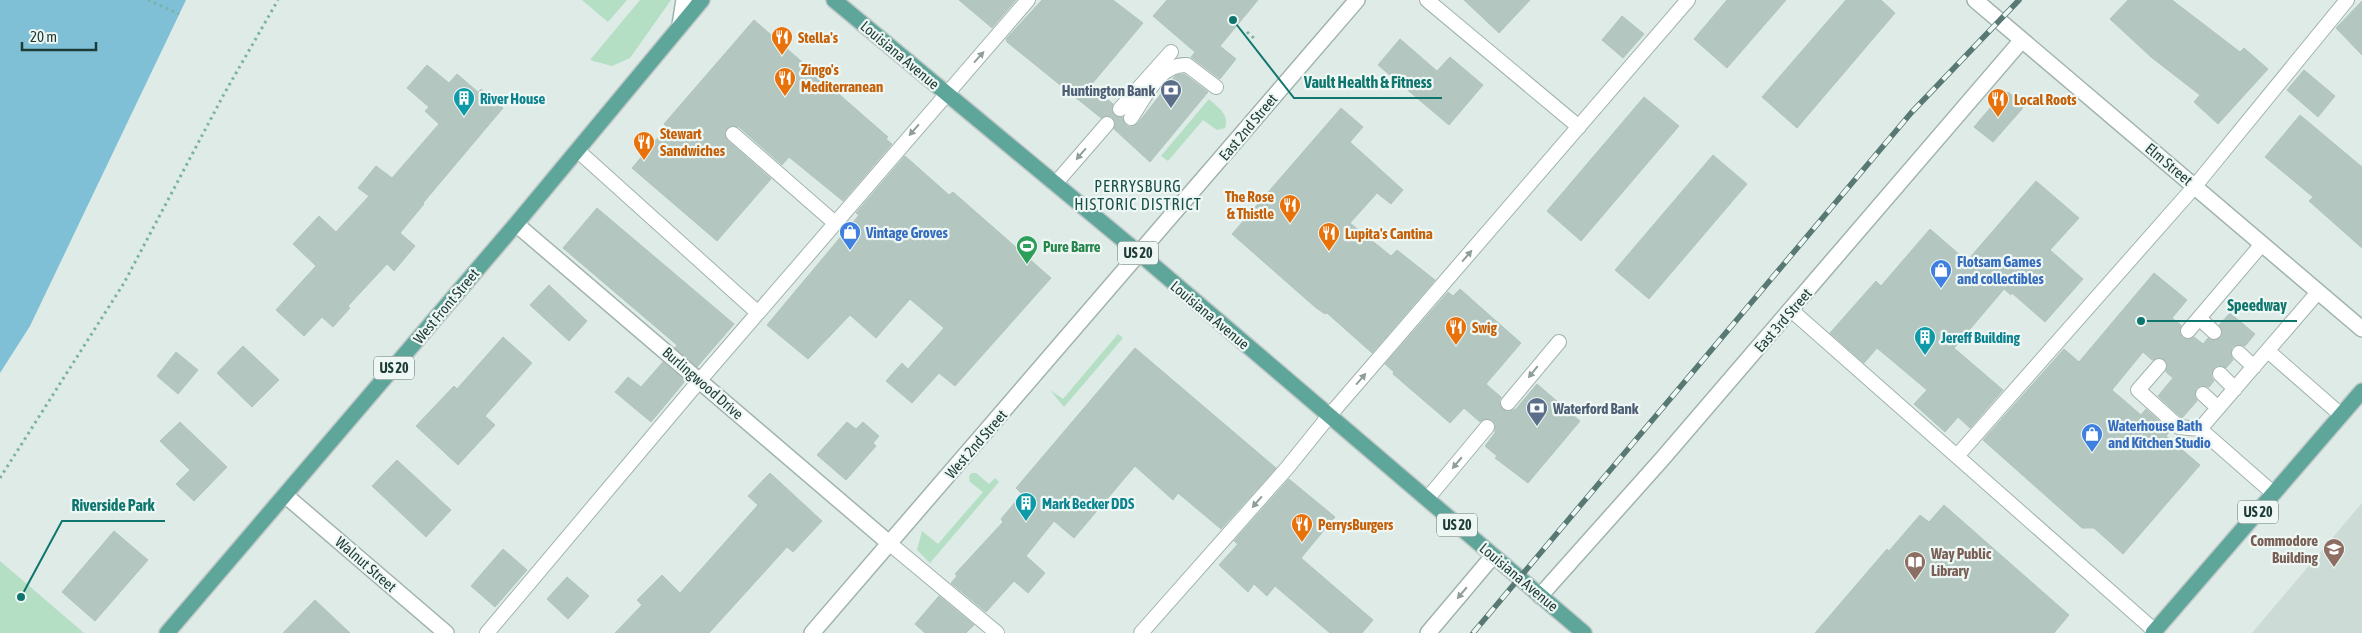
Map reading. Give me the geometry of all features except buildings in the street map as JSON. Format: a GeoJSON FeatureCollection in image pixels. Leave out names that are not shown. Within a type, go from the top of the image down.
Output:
{"type":"FeatureCollection","features":[{"type":"Feature","properties":{"kind":"main road","name":"West Front Street"},"geometry":{"type":"LineString","coordinates":[[167,633],[516,224],[702,0]]}},
{"type":"Feature","properties":{"kind":"main road","name":"Louisiana Avenue"},"geometry":{"type":"LineString","coordinates":[[834,0],[1140,254],[1584,633]]}},
{"type":"Feature","properties":{"kind":"main road","name":"US 20"},"geometry":{"type":"LineString","coordinates":[[2154,632],[2362,390]]}},
{"type":"Feature","properties":{"kind":"street"},"geometry":{"type":"LineString","coordinates":[[680,25],[684,0]]}},
{"type":"Feature","properties":{"kind":"street","name":"East 2nd Street"},"geometry":{"type":"LineString","coordinates":[[1140,254],[1357,0]]}},
{"type":"Feature","properties":{"kind":"street","name":"Elm Street"},"geometry":{"type":"LineString","coordinates":[[1975,0],[2362,329]]}},
{"type":"Feature","properties":{"kind":"street","name":"East 3rd Street"},"geometry":{"type":"LineString","coordinates":[[1540,596],[1632,494],[2022,40]]}},
{"type":"Feature","properties":{"kind":"street","name":"Burlingwood Drive"},"geometry":{"type":"LineString","coordinates":[[516,224],[889,543]]}},
{"type":"Feature","properties":{"kind":"street","name":"West 2nd Street"},"geometry":{"type":"LineString","coordinates":[[812,633],[1140,254]]}},
{"type":"Feature","properties":{"kind":"street","name":"Walnut Street"},"geometry":{"type":"LineString","coordinates":[[286,495],[446,633]]}},
{"type":"Feature","properties":{"kind":"street"},"geometry":{"type":"LineString","coordinates":[[1428,633],[1493,556]]}},
{"type":"Feature","properties":{"kind":"lane"},"geometry":{"type":"LineString","coordinates":[[487,633],[757,312],[1028,0]]}},
{"type":"Feature","properties":{"kind":"lane"},"geometry":{"type":"LineString","coordinates":[[1427,0],[1579,127]]}},
{"type":"Feature","properties":{"kind":"lane"},"geometry":{"type":"LineString","coordinates":[[1142,633],[1287,468],[1329,416],[1688,0]]}},
{"type":"Feature","properties":{"kind":"lane"},"geometry":{"type":"LineString","coordinates":[[1957,456],[2195,186],[2347,0]]}},
{"type":"Feature","properties":{"kind":"lane"},"geometry":{"type":"LineString","coordinates":[[1171,52],[1126,114],[1158,78],[1173,66],[1187,65],[1216,87]]}},
{"type":"Feature","properties":{"kind":"lane"},"geometry":{"type":"LineString","coordinates":[[1055,184],[1108,124]]}},
{"type":"Feature","properties":{"kind":"lane"},"geometry":{"type":"LineString","coordinates":[[733,134],[835,223]]}},
{"type":"Feature","properties":{"kind":"lane"},"geometry":{"type":"LineString","coordinates":[[578,150],[757,312]]}},
{"type":"Feature","properties":{"kind":"lane"},"geometry":{"type":"LineString","coordinates":[[2188,331],[2262,244]]}},
{"type":"Feature","properties":{"kind":"lane"},"geometry":{"type":"LineString","coordinates":[[2200,429],[2318,292]]}},
{"type":"Feature","properties":{"kind":"lane"},"geometry":{"type":"LineString","coordinates":[[1791,310],[2154,632]]}},
{"type":"Feature","properties":{"kind":"lane"},"geometry":{"type":"LineString","coordinates":[[2199,318],[2214,332]]}},
{"type":"Feature","properties":{"kind":"lane"},"geometry":{"type":"LineString","coordinates":[[1508,403],[1559,342]]}},
{"type":"Feature","properties":{"kind":"lane"},"geometry":{"type":"LineString","coordinates":[[2268,351],[2341,415]]}},
{"type":"Feature","properties":{"kind":"lane"},"geometry":{"type":"LineString","coordinates":[[2238,354],[2254,367]]}},
{"type":"Feature","properties":{"kind":"lane"},"geometry":{"type":"LineString","coordinates":[[2159,366],[2138,390],[2179,427],[2200,429],[2274,493]]}},
{"type":"Feature","properties":{"kind":"lane"},"geometry":{"type":"LineString","coordinates":[[2220,374],[2235,388]]}},
{"type":"Feature","properties":{"kind":"lane"},"geometry":{"type":"LineString","coordinates":[[2203,394],[2218,408]]}},
{"type":"Feature","properties":{"kind":"lane"},"geometry":{"type":"LineString","coordinates":[[1427,499],[1487,427]]}},
{"type":"Feature","properties":{"kind":"lane"},"geometry":{"type":"LineString","coordinates":[[889,543],[997,633]]}},
{"type":"Feature","properties":{"kind":"path"},"geometry":{"type":"LineString","coordinates":[[148,0],[179,14]]}},
{"type":"Feature","properties":{"kind":"path"},"geometry":{"type":"LineString","coordinates":[[0,478],[124,283],[224,94],[278,0]]}},
{"type":"Feature","properties":{"kind":"path"},"geometry":{"type":"LineString","coordinates":[[1247,32],[1256,40]]}},
{"type":"Feature","properties":{"kind":"shaded area","name":"Commodore Building"},"geometry":{"type":"Polygon","coordinates":[[[2362,503],[2362,633],[2252,633],[2362,503]]]}},
{"type":"Feature","properties":{"kind":"green space"},"geometry":{"type":"Polygon","coordinates":[[[582,0],[627,0],[608,22],[582,0]]]}},
{"type":"Feature","properties":{"kind":"green space"},"geometry":{"type":"Polygon","coordinates":[[[640,0],[671,0],[630,58],[612,66],[590,60],[640,0]]]}},
{"type":"Feature","properties":{"kind":"green space"},"geometry":{"type":"Polygon","coordinates":[[[1209,99],[1225,115],[1225,128],[1217,130],[1203,120],[1168,161],[1161,156],[1209,99]]]}},
{"type":"Feature","properties":{"kind":"green space"},"geometry":{"type":"Polygon","coordinates":[[[1118,334],[1123,338],[1064,407],[1050,390],[1063,399],[1118,334]]]}},
{"type":"Feature","properties":{"kind":"green space"},"geometry":{"type":"Polygon","coordinates":[[[972,473],[976,473],[989,484],[995,478],[999,482],[930,563],[917,550],[922,531],[938,544],[983,492],[970,482],[969,476],[972,473]]]}},
{"type":"Feature","properties":{"kind":"green space"},"geometry":{"type":"Polygon","coordinates":[[[0,561],[84,633],[0,633],[0,561]]]}},
{"type":"Feature","properties":{"kind":"water"},"geometry":{"type":"Polygon","coordinates":[[[0,0],[186,0],[30,326],[0,373],[0,0]]]}},
{"type":"Feature","properties":{"kind":"railway"},"geometry":{"type":"LineString","coordinates":[[1473,633],[1911,113],[2019,0]]}},
{"type":"Feature","properties":{"kind":"place","name":"Vault Health & Fitness"},"geometry":{"type":"Point","coordinates":[1233,20]}},
{"type":"Feature","properties":{"kind":"place","name":"Stella's"},"geometry":{"type":"Point","coordinates":[782,56]}},
{"type":"Feature","properties":{"kind":"place","name":"Zingo's Mediterranean"},"geometry":{"type":"Point","coordinates":[785,97]}},
{"type":"Feature","properties":{"kind":"place","name":"Huntington Bank"},"geometry":{"type":"Point","coordinates":[1171,109]}},
{"type":"Feature","properties":{"kind":"place","name":"River House"},"geometry":{"type":"Point","coordinates":[464,117]}},
{"type":"Feature","properties":{"kind":"place","name":"Local Roots"},"geometry":{"type":"Point","coordinates":[1998,118]}},
{"type":"Feature","properties":{"kind":"place","name":"Stewart Sandwiches"},"geometry":{"type":"Point","coordinates":[644,161]}},
{"type":"Feature","properties":{"kind":"place","name":"The Rose & Thistle"},"geometry":{"type":"Point","coordinates":[1290,224]}},
{"type":"Feature","properties":{"kind":"place","name":"Vintage Groves"},"geometry":{"type":"Point","coordinates":[850,251]}},
{"type":"Feature","properties":{"kind":"place","name":"Lupita's Cantina"},"geometry":{"type":"Point","coordinates":[1329,252]}},
{"type":"Feature","properties":{"kind":"place","name":"Pure Barre"},"geometry":{"type":"Point","coordinates":[1027,265]}},
{"type":"Feature","properties":{"kind":"place","name":"Flotsam Games and collectibles"},"geometry":{"type":"Point","coordinates":[1941,289]}},
{"type":"Feature","properties":{"kind":"place","name":"Speedway"},"geometry":{"type":"Point","coordinates":[2141,321]}},
{"type":"Feature","properties":{"kind":"place","name":"Swig"},"geometry":{"type":"Point","coordinates":[1456,346]}},
{"type":"Feature","properties":{"kind":"place","name":"Jereff Building"},"geometry":{"type":"Point","coordinates":[1925,356]}},
{"type":"Feature","properties":{"kind":"place","name":"Waterford Bank"},"geometry":{"type":"Point","coordinates":[1537,427]}},
{"type":"Feature","properties":{"kind":"place","name":"Waterhouse Bath and Kitchen Studio"},"geometry":{"type":"Point","coordinates":[2092,453]}},
{"type":"Feature","properties":{"kind":"place","name":"Mark Becker DDS"},"geometry":{"type":"Point","coordinates":[1026,522]}},
{"type":"Feature","properties":{"kind":"place","name":"PerrysBurgers"},"geometry":{"type":"Point","coordinates":[1302,543]}},
{"type":"Feature","properties":{"kind":"place","name":"Commodore Building"},"geometry":{"type":"Point","coordinates":[2334,568]}},
{"type":"Feature","properties":{"kind":"place","name":"Way Public Library"},"geometry":{"type":"Point","coordinates":[1915,581]}},
{"type":"Feature","properties":{"kind":"place","name":"Riverside Park"},"geometry":{"type":"Point","coordinates":[21,597]}},
{"type":"Feature","properties":{"kind":"district","name":"PERRYSBURG HISTORIC DISTRICT"},"geometry":{"type":"Point","coordinates":[1138,195]}}]}
